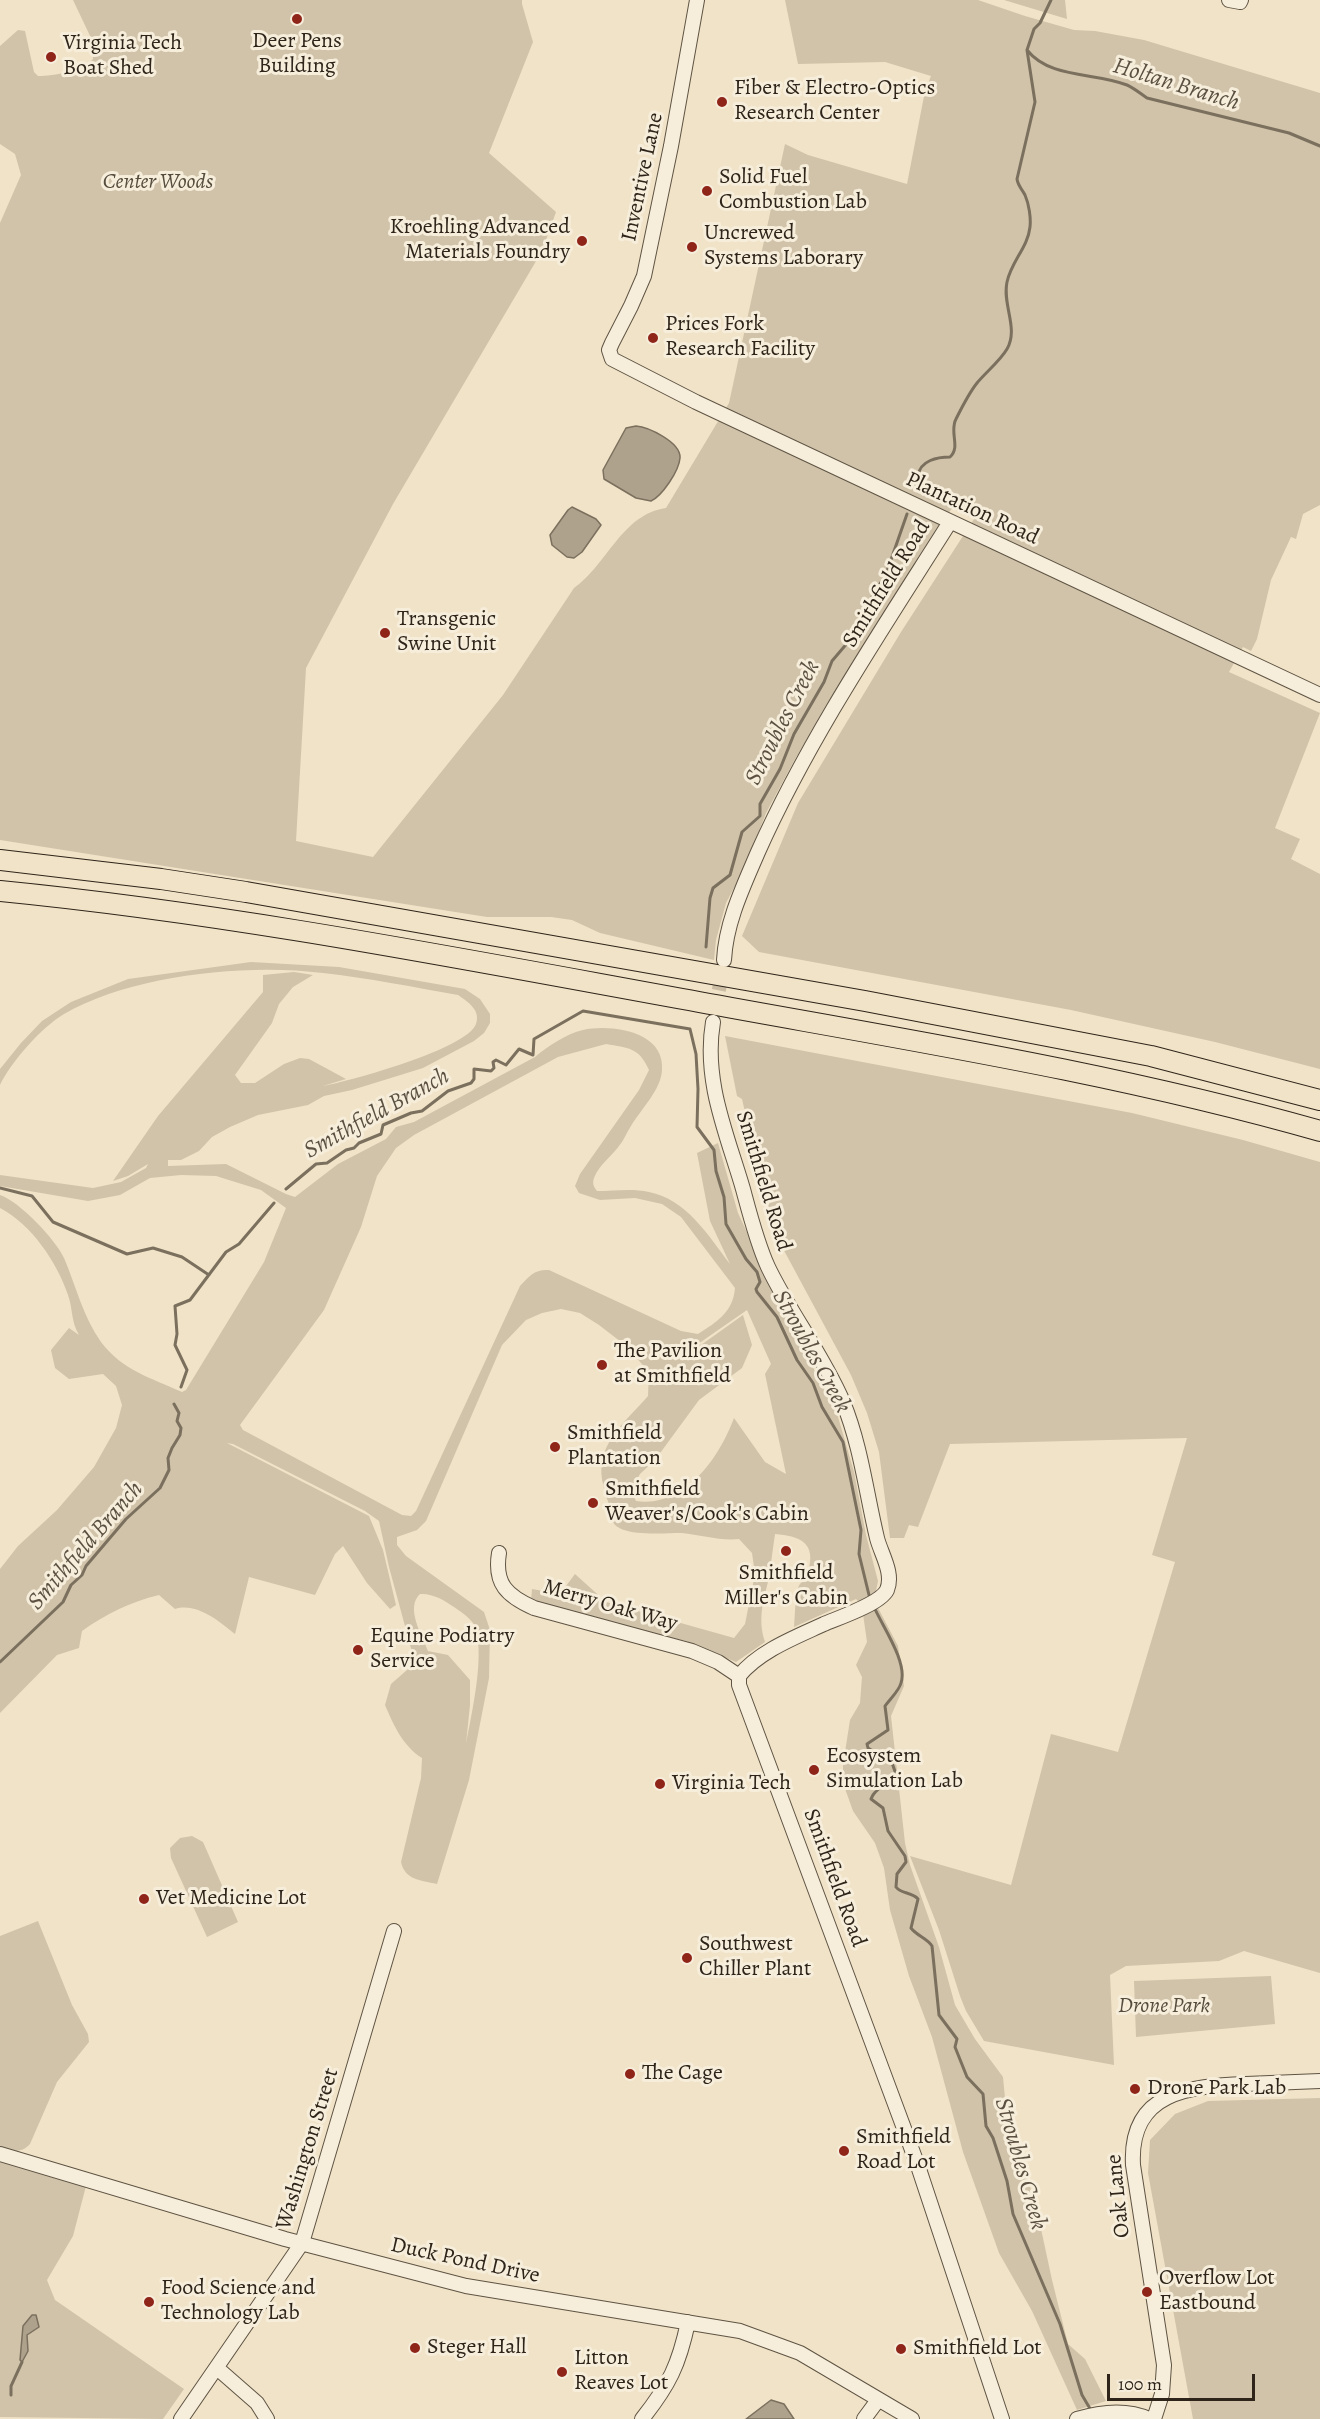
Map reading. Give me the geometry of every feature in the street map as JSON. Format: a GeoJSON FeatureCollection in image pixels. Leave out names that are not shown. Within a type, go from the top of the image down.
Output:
{"type":"FeatureCollection","features":[{"type":"Feature","properties":{"kind":"highway"},"geometry":{"type":"LineString","coordinates":[[0,860],[161,879],[246,892],[854,999],[1151,1056],[1320,1100]]}},
{"type":"Feature","properties":{"kind":"highway"},"geometry":{"type":"LineString","coordinates":[[0,891],[153,910],[453,957],[1128,1082],[1215,1102],[1320,1131]]}},
{"type":"Feature","properties":{"kind":"street","name":"Inventive Lane"},"geometry":{"type":"LineString","coordinates":[[610,355],[612,343],[644,276],[669,157],[697,0]]}},
{"type":"Feature","properties":{"kind":"street"},"geometry":{"type":"LineString","coordinates":[[1229,0],[1240,2],[1241,0]]}},
{"type":"Feature","properties":{"kind":"street","name":"Plantation Road"},"geometry":{"type":"LineString","coordinates":[[610,355],[615,362],[625,367],[1320,695]]}},
{"type":"Feature","properties":{"kind":"street","name":"Smithfield Road"},"geometry":{"type":"LineString","coordinates":[[724,960],[730,920],[777,810],[855,675],[950,522]]}},
{"type":"Feature","properties":{"kind":"street","name":"Smithfield Road"},"geometry":{"type":"LineString","coordinates":[[713,1022],[710,1067],[716,1101],[762,1252],[806,1336],[831,1376],[847,1412],[866,1482],[879,1546],[889,1573],[888,1587],[879,1599],[774,1649],[752,1663],[740,1676],[742,1693],[918,2166],[1002,2419]]}},
{"type":"Feature","properties":{"kind":"street","name":"Merry Oak Way"},"geometry":{"type":"LineString","coordinates":[[499,1553],[498,1576],[503,1587],[517,1600],[534,1608],[692,1651],[718,1662],[740,1676]]}},
{"type":"Feature","properties":{"kind":"street","name":"Washington Street"},"geometry":{"type":"LineString","coordinates":[[181,2419],[302,2243],[394,1931]]}},
{"type":"Feature","properties":{"kind":"street","name":"Oak Lane"},"geometry":{"type":"LineString","coordinates":[[1154,2419],[1162,2394],[1164,2365],[1133,2165],[1135,2137],[1141,2123],[1160,2101],[1187,2089],[1206,2086],[1320,2081]]}},
{"type":"Feature","properties":{"kind":"street","name":"Duck Pond Drive"},"geometry":{"type":"LineString","coordinates":[[0,2154],[302,2243],[466,2286],[741,2331],[800,2353],[912,2419]]}},
{"type":"Feature","properties":{"kind":"street"},"geometry":{"type":"LineString","coordinates":[[642,2419],[666,2388],[673,2373],[688,2322]]}},
{"type":"Feature","properties":{"kind":"street"},"geometry":{"type":"LineString","coordinates":[[217,2368],[256,2403],[267,2419]]}},
{"type":"Feature","properties":{"kind":"street"},"geometry":{"type":"LineString","coordinates":[[864,2419],[878,2400]]}},
{"type":"Feature","properties":{"kind":"street"},"geometry":{"type":"LineString","coordinates":[[1081,2418],[1100,2414],[1137,2414],[1149,2419]]}},
{"type":"Feature","properties":{"kind":"green space","name":"Center Woods"},"geometry":{"type":"Polygon","coordinates":[[[73,0],[522,0],[533,42],[489,153],[556,212],[542,251],[393,504],[306,668],[296,841],[373,857],[503,695],[574,588],[596,567],[626,530],[651,512],[666,508],[729,403],[785,144],[808,155],[907,184],[925,91],[931,76],[885,62],[798,64],[785,0],[978,0],[1074,30],[1095,31],[1144,40],[1320,93],[1320,505],[1303,514],[1296,539],[1291,537],[1271,580],[1257,639],[1251,651],[1243,647],[1229,672],[1320,713],[1275,828],[1300,839],[1291,859],[1320,874],[1320,1069],[1215,1042],[1071,1010],[759,952],[742,936],[798,803],[901,632],[974,519],[952,508],[857,656],[794,761],[766,813],[746,865],[726,903],[716,940],[714,960],[600,933],[572,920],[551,917],[487,917],[0,840],[0,223],[21,175],[15,154],[0,144],[0,46],[18,30],[25,31],[34,72],[38,76],[68,72],[82,67],[93,59],[92,40],[73,0]]]}},
{"type":"Feature","properties":{"kind":"green space"},"geometry":{"type":"Polygon","coordinates":[[[1004,0],[1065,0],[1067,19],[1004,0]]]}},
{"type":"Feature","properties":{"kind":"green space"},"geometry":{"type":"Polygon","coordinates":[[[251,962],[339,967],[465,989],[480,999],[490,1014],[490,1023],[484,1033],[474,1041],[423,1068],[352,1090],[324,1096],[308,1105],[258,1115],[212,1137],[199,1151],[181,1160],[168,1160],[168,1166],[226,1164],[295,1197],[338,1164],[386,1139],[396,1127],[414,1122],[535,1057],[570,1034],[595,1028],[608,1028],[634,1033],[655,1046],[661,1057],[662,1070],[658,1085],[621,1144],[596,1173],[593,1180],[594,1187],[597,1191],[649,1192],[674,1202],[695,1220],[730,1264],[710,1221],[697,1153],[718,1143],[738,1213],[790,1325],[836,1410],[854,1472],[866,1535],[878,1581],[876,1591],[859,1602],[856,1599],[794,1627],[798,1588],[808,1572],[810,1554],[804,1542],[775,1534],[762,1609],[765,1642],[736,1662],[686,1641],[531,1601],[532,1589],[560,1594],[575,1574],[606,1602],[734,1638],[745,1624],[755,1574],[752,1553],[739,1539],[718,1539],[682,1533],[638,1533],[617,1527],[612,1520],[612,1510],[601,1473],[602,1460],[612,1437],[648,1396],[649,1372],[625,1345],[599,1325],[580,1313],[561,1309],[542,1313],[526,1320],[502,1345],[426,1521],[417,1530],[397,1537],[397,1545],[406,1556],[484,1612],[490,1630],[489,1678],[469,1780],[437,1884],[410,1876],[401,1862],[421,1778],[422,1758],[404,1741],[385,1705],[391,1684],[415,1663],[379,1521],[365,1511],[233,1444],[227,1443],[369,1516],[383,1550],[396,1605],[390,1609],[367,1583],[343,1546],[335,1554],[315,1595],[249,1577],[235,1634],[199,1610],[175,1609],[159,1595],[148,1598],[119,1609],[82,1631],[79,1648],[57,1655],[0,1713],[0,1569],[18,1546],[57,1510],[94,1467],[116,1428],[122,1405],[116,1386],[103,1374],[69,1379],[55,1368],[51,1350],[69,1328],[79,1335],[68,1295],[42,1245],[22,1224],[0,1208],[0,1195],[26,1213],[60,1250],[89,1322],[109,1352],[138,1372],[182,1392],[186,1390],[264,1262],[286,1208],[261,1190],[216,1176],[181,1175],[150,1178],[120,1195],[88,1201],[0,1186],[0,1175],[93,1188],[121,1182],[146,1168],[148,1164],[128,1176],[113,1181],[158,1116],[263,992],[263,975],[294,972],[313,975],[293,987],[279,1004],[272,1023],[235,1075],[241,1083],[255,1083],[284,1064],[300,1058],[309,1059],[346,1079],[323,1086],[357,1078],[452,1044],[468,1034],[477,1019],[473,1007],[458,995],[357,977],[293,970],[225,971],[190,975],[122,990],[64,1014],[46,1027],[28,1046],[0,1085],[0,1069],[42,1021],[71,1002],[128,979],[251,962]],[[606,1044],[558,1057],[414,1135],[396,1148],[377,1176],[361,1227],[324,1310],[240,1425],[243,1430],[402,1515],[411,1516],[416,1511],[520,1286],[533,1274],[549,1270],[681,1331],[698,1334],[723,1315],[731,1304],[735,1288],[681,1217],[662,1204],[635,1198],[600,1200],[579,1193],[575,1186],[580,1174],[639,1090],[649,1070],[637,1053],[627,1048],[606,1044]],[[747,1310],[698,1344],[701,1345],[743,1315],[752,1345],[742,1368],[699,1400],[655,1460],[640,1474],[631,1490],[636,1501],[654,1501],[670,1497],[698,1477],[719,1449],[734,1418],[765,1462],[786,1474],[765,1374],[771,1364],[747,1310]],[[420,1594],[416,1600],[414,1614],[428,1651],[448,1655],[470,1680],[466,1744],[478,1671],[476,1629],[467,1616],[442,1600],[420,1594]]]}},
{"type":"Feature","properties":{"kind":"green space"},"geometry":{"type":"Polygon","coordinates":[[[725,1036],[1132,1113],[1243,1140],[1320,1162],[1320,1973],[1244,1951],[1219,1961],[1126,1966],[1110,1975],[1114,2065],[984,2041],[960,1996],[939,1930],[910,1856],[1011,1885],[1051,1734],[1118,1752],[1175,1562],[1152,1555],[1187,1438],[950,1444],[918,1527],[909,1525],[904,1538],[890,1538],[879,1452],[867,1413],[851,1375],[780,1243],[741,1119],[745,1112],[742,1099],[737,1096],[725,1036]]]}},
{"type":"Feature","properties":{"kind":"green space"},"geometry":{"type":"Polygon","coordinates":[[[877,1606],[898,1646],[904,1686],[891,1716],[905,1843],[910,1865],[939,1947],[955,2005],[975,2039],[1003,2077],[1007,2120],[1035,2201],[1068,2344],[1085,2359],[1106,2401],[1077,2410],[1032,2311],[999,2253],[963,2152],[932,2037],[909,1976],[890,1910],[884,1868],[875,1843],[853,1811],[843,1783],[843,1765],[850,1720],[860,1703],[862,1677],[856,1665],[867,1642],[863,1614],[877,1606]]]}},
{"type":"Feature","properties":{"kind":"green space"},"geometry":{"type":"Polygon","coordinates":[[[192,1836],[203,1842],[238,1922],[207,1937],[171,1858],[170,1848],[180,1838],[192,1836]]]}},
{"type":"Feature","properties":{"kind":"green space"},"geometry":{"type":"Polygon","coordinates":[[[38,1921],[72,2005],[88,2034],[89,2042],[57,2082],[30,2144],[23,2149],[12,2151],[0,2148],[0,1936],[38,1921]]]}},
{"type":"Feature","properties":{"kind":"green space","name":"Drone Park"},"geometry":{"type":"Polygon","coordinates":[[[1271,1976],[1275,2024],[1136,2037],[1134,1981],[1271,1976]]]}},
{"type":"Feature","properties":{"kind":"green space"},"geometry":{"type":"Polygon","coordinates":[[[1320,2098],[1320,2419],[1193,2419],[1148,2173],[1150,2140],[1175,2114],[1208,2101],[1320,2098]]]}},
{"type":"Feature","properties":{"kind":"green space"},"geometry":{"type":"Polygon","coordinates":[[[0,2161],[86,2186],[73,2236],[47,2280],[55,2300],[184,2389],[163,2419],[0,2417],[0,2161]]]}},
{"type":"Feature","properties":{"kind":"shaded area"},"geometry":{"type":"Polygon","coordinates":[[[636,426],[663,436],[679,452],[679,463],[673,476],[665,489],[651,501],[636,498],[604,479],[603,470],[626,428],[636,426]]]}},
{"type":"Feature","properties":{"kind":"shaded area"},"geometry":{"type":"Polygon","coordinates":[[[572,507],[596,519],[601,525],[582,552],[574,558],[567,557],[552,545],[550,535],[572,507]]]}},
{"type":"Feature","properties":{"kind":"shaded area"},"geometry":{"type":"Polygon","coordinates":[[[32,2315],[36,2315],[39,2327],[27,2335],[28,2351],[22,2362],[20,2360],[23,2326],[32,2315]]]}},
{"type":"Feature","properties":{"kind":"shaded area"},"geometry":{"type":"Polygon","coordinates":[[[771,2400],[784,2404],[794,2419],[746,2419],[771,2400]]]}},
{"type":"Feature","properties":{"kind":"waterway","name":"Stroubles Creek"},"geometry":{"type":"LineString","coordinates":[[918,491],[918,476],[922,466],[935,459],[950,457],[953,453],[955,449],[954,424],[968,396],[1001,358],[1010,341],[1011,325],[1006,291],[1007,282],[1029,234],[1030,223],[1028,203],[1017,179],[1035,102],[1027,50],[1034,29],[1040,23],[1051,0]]}},
{"type":"Feature","properties":{"kind":"waterway","name":"Holtan Branch"},"geometry":{"type":"LineString","coordinates":[[1027,50],[1048,66],[1060,70],[1114,81],[1130,86],[1147,98],[1289,133],[1320,146]]}},
{"type":"Feature","properties":{"kind":"waterway","name":"Stroubles Creek"},"geometry":{"type":"LineString","coordinates":[[706,947],[710,898],[713,888],[730,875],[742,832],[760,816],[760,804],[780,769],[794,734],[824,682],[832,661],[866,621],[872,597],[886,574],[907,514]]}},
{"type":"Feature","properties":{"kind":"waterway","name":"Stroubles Creek"},"geometry":{"type":"LineString","coordinates":[[286,1189],[316,1164],[327,1163],[359,1143],[381,1134],[383,1125],[411,1113],[422,1111],[448,1091],[471,1083],[474,1079],[474,1069],[491,1071],[494,1068],[493,1062],[496,1060],[506,1065],[519,1049],[533,1055],[534,1039],[583,1011],[690,1029],[696,1054],[697,1127],[714,1150],[716,1171],[724,1197],[726,1224],[746,1259],[757,1272],[760,1282],[756,1289],[757,1292],[777,1317],[797,1360],[813,1383],[822,1407],[843,1442],[861,1530],[859,1554],[869,1595]]}},
{"type":"Feature","properties":{"kind":"waterway"},"geometry":{"type":"LineString","coordinates":[[0,1188],[32,1196],[53,1222],[127,1254],[153,1248],[182,1257],[209,1275]]}},
{"type":"Feature","properties":{"kind":"waterway","name":"Smithfield Branch"},"geometry":{"type":"LineString","coordinates":[[181,1387],[187,1370],[175,1345],[177,1334],[175,1306],[190,1300],[226,1252],[239,1244],[274,1203]]}},
{"type":"Feature","properties":{"kind":"waterway","name":"Smithfield Branch"},"geometry":{"type":"LineString","coordinates":[[0,1662],[63,1602],[71,1585],[82,1575],[86,1566],[126,1519],[160,1488],[169,1470],[168,1458],[180,1435],[181,1428],[177,1421],[179,1413],[174,1404]]}},
{"type":"Feature","properties":{"kind":"waterway","name":"Stroubles Creek"},"geometry":{"type":"LineString","coordinates":[[875,1609],[894,1645],[902,1675],[898,1689],[885,1706],[888,1730],[867,1744],[868,1748],[892,1763],[896,1774],[878,1789],[871,1799],[883,1808],[888,1831],[905,1856],[906,1862],[897,1874],[896,1887],[918,1899],[911,1928],[932,1946],[939,2015],[957,2039],[955,2047],[967,2077],[983,2094],[986,2126],[993,2138],[1007,2181],[1013,2214],[1060,2324],[1082,2395],[1092,2412]]}},
{"type":"Feature","properties":{"kind":"waterway"},"geometry":{"type":"LineString","coordinates":[[11,2395],[11,2386],[22,2362]]}},
{"type":"Feature","properties":{"kind":"tunnel"},"geometry":{"type":"LineString","coordinates":[[715,1011],[723,968]]}},
{"type":"Feature","properties":{"kind":"place","name":"Deer Pens Building"},"geometry":{"type":"Point","coordinates":[297,19]}},
{"type":"Feature","properties":{"kind":"place","name":"Virginia Tech Boat Shed"},"geometry":{"type":"Point","coordinates":[51,57]}},
{"type":"Feature","properties":{"kind":"place","name":"Fiber & Electro-Optics Research Center"},"geometry":{"type":"Point","coordinates":[722,102]}},
{"type":"Feature","properties":{"kind":"place","name":"Solid Fuel Combustion Lab"},"geometry":{"type":"Point","coordinates":[707,191]}},
{"type":"Feature","properties":{"kind":"place","name":"Kroehling Advanced Materials Foundry"},"geometry":{"type":"Point","coordinates":[582,241]}},
{"type":"Feature","properties":{"kind":"place","name":"Uncrewed Systems Laborary"},"geometry":{"type":"Point","coordinates":[692,247]}},
{"type":"Feature","properties":{"kind":"place","name":"Prices Fork Research Facility"},"geometry":{"type":"Point","coordinates":[653,338]}},
{"type":"Feature","properties":{"kind":"place","name":"Transgenic Swine Unit"},"geometry":{"type":"Point","coordinates":[385,633]}},
{"type":"Feature","properties":{"kind":"place","name":"The Pavilion at Smithfield"},"geometry":{"type":"Point","coordinates":[602,1365]}},
{"type":"Feature","properties":{"kind":"place","name":"Smithfield Plantation"},"geometry":{"type":"Point","coordinates":[555,1447]}},
{"type":"Feature","properties":{"kind":"place","name":"Smithfield Weaver's/Cook's Cabin"},"geometry":{"type":"Point","coordinates":[593,1503]}},
{"type":"Feature","properties":{"kind":"place","name":"Smithfield Miller's Cabin"},"geometry":{"type":"Point","coordinates":[786,1551]}},
{"type":"Feature","properties":{"kind":"place","name":"Equine Podiatry Service"},"geometry":{"type":"Point","coordinates":[358,1650]}},
{"type":"Feature","properties":{"kind":"place","name":"Ecosystem Simulation Lab"},"geometry":{"type":"Point","coordinates":[814,1770]}},
{"type":"Feature","properties":{"kind":"place","name":"Virginia Tech"},"geometry":{"type":"Point","coordinates":[660,1784]}},
{"type":"Feature","properties":{"kind":"place","name":"Vet Medicine Lot"},"geometry":{"type":"Point","coordinates":[144,1899]}},
{"type":"Feature","properties":{"kind":"place","name":"Southwest Chiller Plant"},"geometry":{"type":"Point","coordinates":[687,1958]}},
{"type":"Feature","properties":{"kind":"place","name":"The Cage"},"geometry":{"type":"Point","coordinates":[630,2074]}},
{"type":"Feature","properties":{"kind":"place","name":"Drone Park Lab"},"geometry":{"type":"Point","coordinates":[1135,2089]}},
{"type":"Feature","properties":{"kind":"place","name":"Smithfield Road Lot"},"geometry":{"type":"Point","coordinates":[844,2151]}},
{"type":"Feature","properties":{"kind":"place","name":"Overflow Lot Eastbound"},"geometry":{"type":"Point","coordinates":[1147,2292]}},
{"type":"Feature","properties":{"kind":"place","name":"Food Science and Technology Lab"},"geometry":{"type":"Point","coordinates":[149,2302]}},
{"type":"Feature","properties":{"kind":"place","name":"Steger Hall"},"geometry":{"type":"Point","coordinates":[415,2348]}},
{"type":"Feature","properties":{"kind":"place","name":"Smithfield Lot"},"geometry":{"type":"Point","coordinates":[901,2349]}},
{"type":"Feature","properties":{"kind":"place","name":"Litton Reaves Lot"},"geometry":{"type":"Point","coordinates":[562,2372]}}]}
